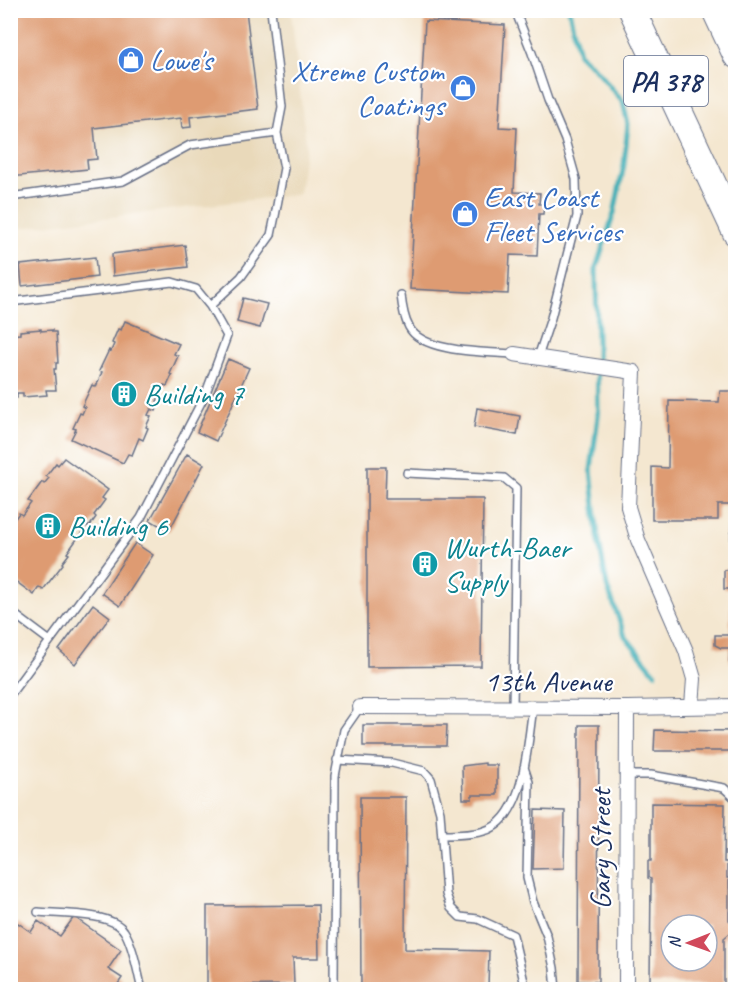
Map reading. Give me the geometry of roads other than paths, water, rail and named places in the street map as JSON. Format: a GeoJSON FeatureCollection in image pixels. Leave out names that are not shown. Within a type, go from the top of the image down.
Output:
{"type":"FeatureCollection","features":[{"type":"Feature","properties":{"kind":"highway","name":"PA 378"},"geometry":{"type":"LineString","coordinates":[[632,10],[735,233]]}},
{"type":"Feature","properties":{"kind":"highway","name":"PA 378"},"geometry":{"type":"LineString","coordinates":[[715,10],[735,55]]}},
{"type":"Feature","properties":{"kind":"highway"},"geometry":{"type":"LineString","coordinates":[[722,10],[735,48]]}},
{"type":"Feature","properties":{"kind":"street"},"geometry":{"type":"LineString","coordinates":[[514,354],[634,372],[628,507],[638,540],[686,651],[694,679],[692,706]]}},
{"type":"Feature","properties":{"kind":"street","name":"13th Avenue"},"geometry":{"type":"LineString","coordinates":[[360,707],[735,706]]}},
{"type":"Feature","properties":{"kind":"street","name":"Gary Street"},"geometry":{"type":"LineString","coordinates":[[626,990],[627,708]]}},
{"type":"Feature","properties":{"kind":"lane"},"geometry":{"type":"LineString","coordinates":[[210,306],[242,277],[271,235],[284,168],[277,133],[282,107],[271,10]]}},
{"type":"Feature","properties":{"kind":"lane"},"geometry":{"type":"LineString","coordinates":[[515,10],[565,140],[576,179],[577,216],[538,357]]}},
{"type":"Feature","properties":{"kind":"lane"},"geometry":{"type":"LineString","coordinates":[[10,197],[123,181],[190,145],[277,133]]}},
{"type":"Feature","properties":{"kind":"lane"},"geometry":{"type":"LineString","coordinates":[[10,302],[172,282],[196,289],[210,306],[227,336],[206,393],[141,518],[10,695]]}},
{"type":"Feature","properties":{"kind":"lane"},"geometry":{"type":"LineString","coordinates":[[401,295],[409,328],[420,340],[443,348],[514,354]]}},
{"type":"Feature","properties":{"kind":"lane"},"geometry":{"type":"LineString","coordinates":[[406,473],[504,478],[516,488],[513,708]]}},
{"type":"Feature","properties":{"kind":"lane"},"geometry":{"type":"LineString","coordinates":[[10,611],[50,641]]}},
{"type":"Feature","properties":{"kind":"lane"},"geometry":{"type":"LineString","coordinates":[[334,990],[335,776],[344,730],[360,707]]}},
{"type":"Feature","properties":{"kind":"lane"},"geometry":{"type":"LineString","coordinates":[[442,835],[486,831],[502,819],[514,803],[521,783],[533,708]]}},
{"type":"Feature","properties":{"kind":"lane"},"geometry":{"type":"LineString","coordinates":[[337,760],[392,764],[424,771],[432,779],[440,812],[446,894],[451,908],[460,917],[478,919],[513,935],[526,990]]}},
{"type":"Feature","properties":{"kind":"lane"},"geometry":{"type":"LineString","coordinates":[[524,767],[529,782],[527,878],[533,902],[547,936],[556,990]]}},
{"type":"Feature","properties":{"kind":"lane"},"geometry":{"type":"LineString","coordinates":[[627,775],[651,775],[724,788],[735,799]]}},
{"type":"Feature","properties":{"kind":"lane"},"geometry":{"type":"LineString","coordinates":[[38,912],[92,916],[110,921],[123,929],[136,964],[142,990]]}},
{"type":"Feature","properties":{"kind":"waterway"},"geometry":{"type":"LineString","coordinates":[[569,10],[579,54],[598,72],[623,102],[628,124],[624,165],[614,213],[596,268],[598,416],[591,470],[598,536],[607,586],[625,636],[655,673]]}},
{"type":"Feature","properties":{"kind":"place","name":"Lowe's"},"geometry":{"type":"Point","coordinates":[131,60]}},
{"type":"Feature","properties":{"kind":"place","name":"Xtreme Custom Coatings"},"geometry":{"type":"Point","coordinates":[463,88]}},
{"type":"Feature","properties":{"kind":"place","name":"East Coast Fleet Services"},"geometry":{"type":"Point","coordinates":[465,214]}},
{"type":"Feature","properties":{"kind":"place","name":"Building 7"},"geometry":{"type":"Point","coordinates":[124,394]}},
{"type":"Feature","properties":{"kind":"place","name":"Building 6"},"geometry":{"type":"Point","coordinates":[48,526]}},
{"type":"Feature","properties":{"kind":"place","name":"Wurth-Baer Supply"},"geometry":{"type":"Point","coordinates":[425,564]}}]}
